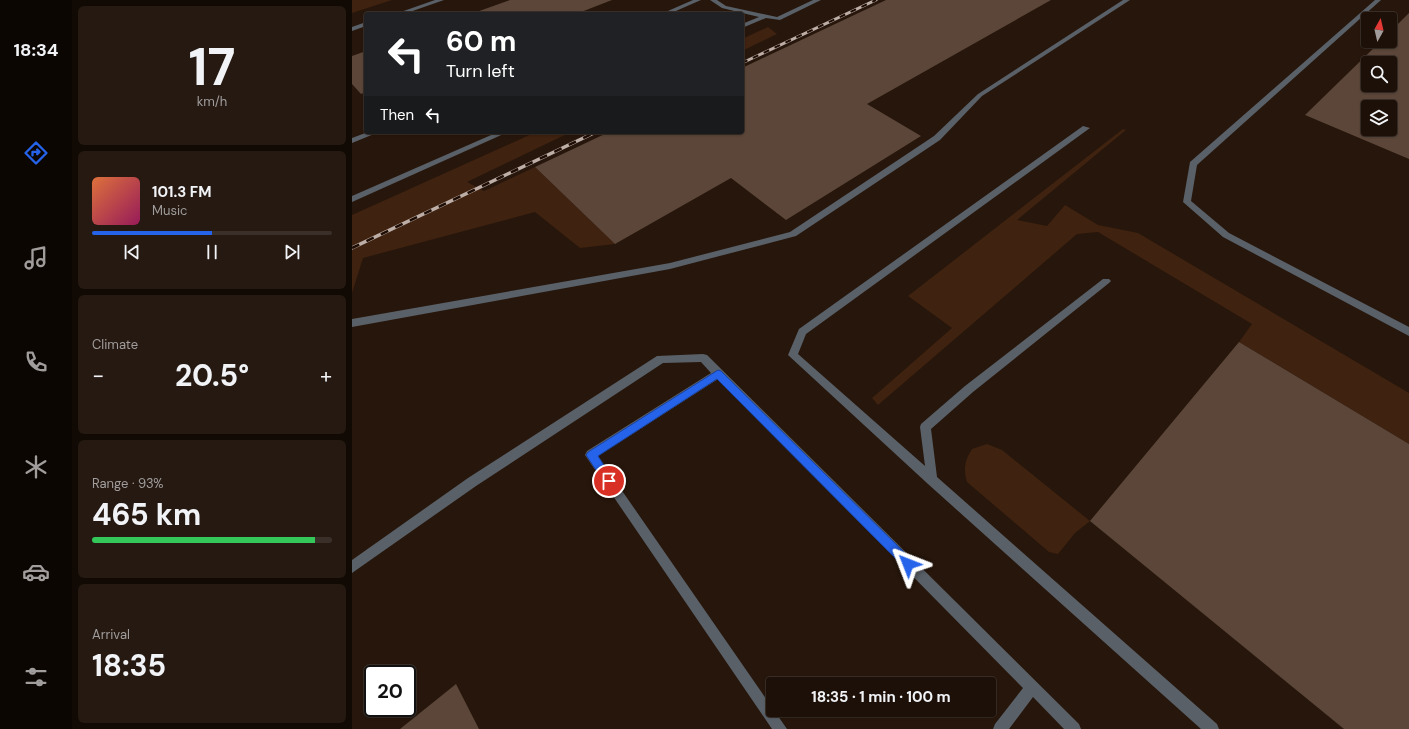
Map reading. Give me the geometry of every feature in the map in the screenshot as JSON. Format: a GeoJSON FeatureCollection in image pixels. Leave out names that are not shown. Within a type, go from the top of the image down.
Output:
{"type":"FeatureCollection","features":[{"type":"Feature","properties":{"kind":"lane"},"geometry":{"type":"LineString","coordinates":[[404,12],[440,0]]}},
{"type":"Feature","properties":{"kind":"lane"},"geometry":{"type":"LineString","coordinates":[[669,12],[698,0]]}},
{"type":"Feature","properties":{"kind":"lane"},"geometry":{"type":"LineString","coordinates":[[713,0],[724,7],[778,19],[818,0]]}},
{"type":"Feature","properties":{"kind":"lane"},"geometry":{"type":"LineString","coordinates":[[352,323],[670,266],[793,234],[937,138],[980,95],[1127,0]]}},
{"type":"Feature","properties":{"kind":"lane"},"geometry":{"type":"LineString","coordinates":[[1378,0],[1192,164],[1186,202],[1226,235],[1409,332]]}},
{"type":"Feature","properties":{"kind":"lane"},"geometry":{"type":"LineString","coordinates":[[744,25],[766,16]]}},
{"type":"Feature","properties":{"kind":"lane"},"geometry":{"type":"LineString","coordinates":[[352,29],[364,25]]}},
{"type":"Feature","properties":{"kind":"lane"},"geometry":{"type":"LineString","coordinates":[[1086,128],[802,332],[793,355],[1212,729]]}},
{"type":"Feature","properties":{"kind":"lane"},"geometry":{"type":"LineString","coordinates":[[352,141],[370,134]]}},
{"type":"Feature","properties":{"kind":"lane"},"geometry":{"type":"LineString","coordinates":[[352,199],[499,134]]}},
{"type":"Feature","properties":{"kind":"lane"},"geometry":{"type":"LineString","coordinates":[[932,480],[925,427],[969,389],[1106,281]]}},
{"type":"Feature","properties":{"kind":"lane"},"geometry":{"type":"LineString","coordinates":[[352,567],[472,482],[661,359],[703,358],[1074,729]]}},
{"type":"Feature","properties":{"kind":"lane"},"geometry":{"type":"LineString","coordinates":[[718,374],[591,455],[780,729]]}},
{"type":"Feature","properties":{"kind":"lane"},"geometry":{"type":"LineString","coordinates":[[1000,729],[1032,687]]}},
{"type":"Feature","properties":{"kind":"shaded area"},"geometry":{"type":"Polygon","coordinates":[[[352,0],[392,0],[352,13],[352,0]]]}},
{"type":"Feature","properties":{"kind":"shaded area"},"geometry":{"type":"Polygon","coordinates":[[[768,27],[777,34],[744,50],[744,38],[768,27]]]}},
{"type":"Feature","properties":{"kind":"shaded area"},"geometry":{"type":"Polygon","coordinates":[[[1123,129],[1126,130],[1017,220],[1047,226],[1065,205],[1098,225],[1138,233],[1409,393],[1409,444],[1239,342],[1252,324],[1098,232],[1077,234],[878,405],[872,398],[952,328],[908,296],[1123,129]]]}},
{"type":"Feature","properties":{"kind":"shaded area"},"geometry":{"type":"Polygon","coordinates":[[[532,134],[567,134],[467,182],[484,191],[535,167],[615,244],[580,248],[535,212],[363,258],[352,293],[352,215],[532,134]]]}},
{"type":"Feature","properties":{"kind":"shaded area"},"geometry":{"type":"Polygon","coordinates":[[[987,444],[1002,450],[1090,521],[1075,533],[1058,554],[1049,552],[967,482],[965,472],[966,461],[972,449],[987,444]]]}},
{"type":"Feature","properties":{"kind":"building"},"geometry":{"type":"Polygon","coordinates":[[[510,0],[612,0],[581,12],[477,12],[510,0]]]}},
{"type":"Feature","properties":{"kind":"building"},"geometry":{"type":"Polygon","coordinates":[[[886,0],[1051,0],[867,104],[921,136],[786,220],[731,178],[615,244],[535,167],[605,134],[744,134],[744,67],[886,0]]]}},
{"type":"Feature","properties":{"kind":"building"},"geometry":{"type":"Polygon","coordinates":[[[1409,13],[1409,159],[1305,115],[1361,60],[1361,92],[1397,92],[1397,56],[1366,56],[1374,48],[1397,48],[1397,25],[1409,13]]]}},
{"type":"Feature","properties":{"kind":"building"},"geometry":{"type":"Polygon","coordinates":[[[364,52],[364,93],[361,94],[352,84],[352,56],[364,52]]]}},
{"type":"Feature","properties":{"kind":"building"},"geometry":{"type":"Polygon","coordinates":[[[1239,342],[1409,444],[1409,729],[1344,729],[1090,521],[1239,342]]]}},
{"type":"Feature","properties":{"kind":"building"},"geometry":{"type":"Polygon","coordinates":[[[456,684],[479,729],[400,729],[456,684]]]}},
{"type":"Feature","properties":{"kind":"railway"},"geometry":{"type":"LineString","coordinates":[[744,62],[876,0]]}},
{"type":"Feature","properties":{"kind":"railway"},"geometry":{"type":"LineString","coordinates":[[352,248],[592,134]]}},
{"type":"Feature","properties":{"kind":"route"},"geometry":{"type":"LineString","coordinates":[[609,481],[591,455],[718,374],[908,564]]}}]}
